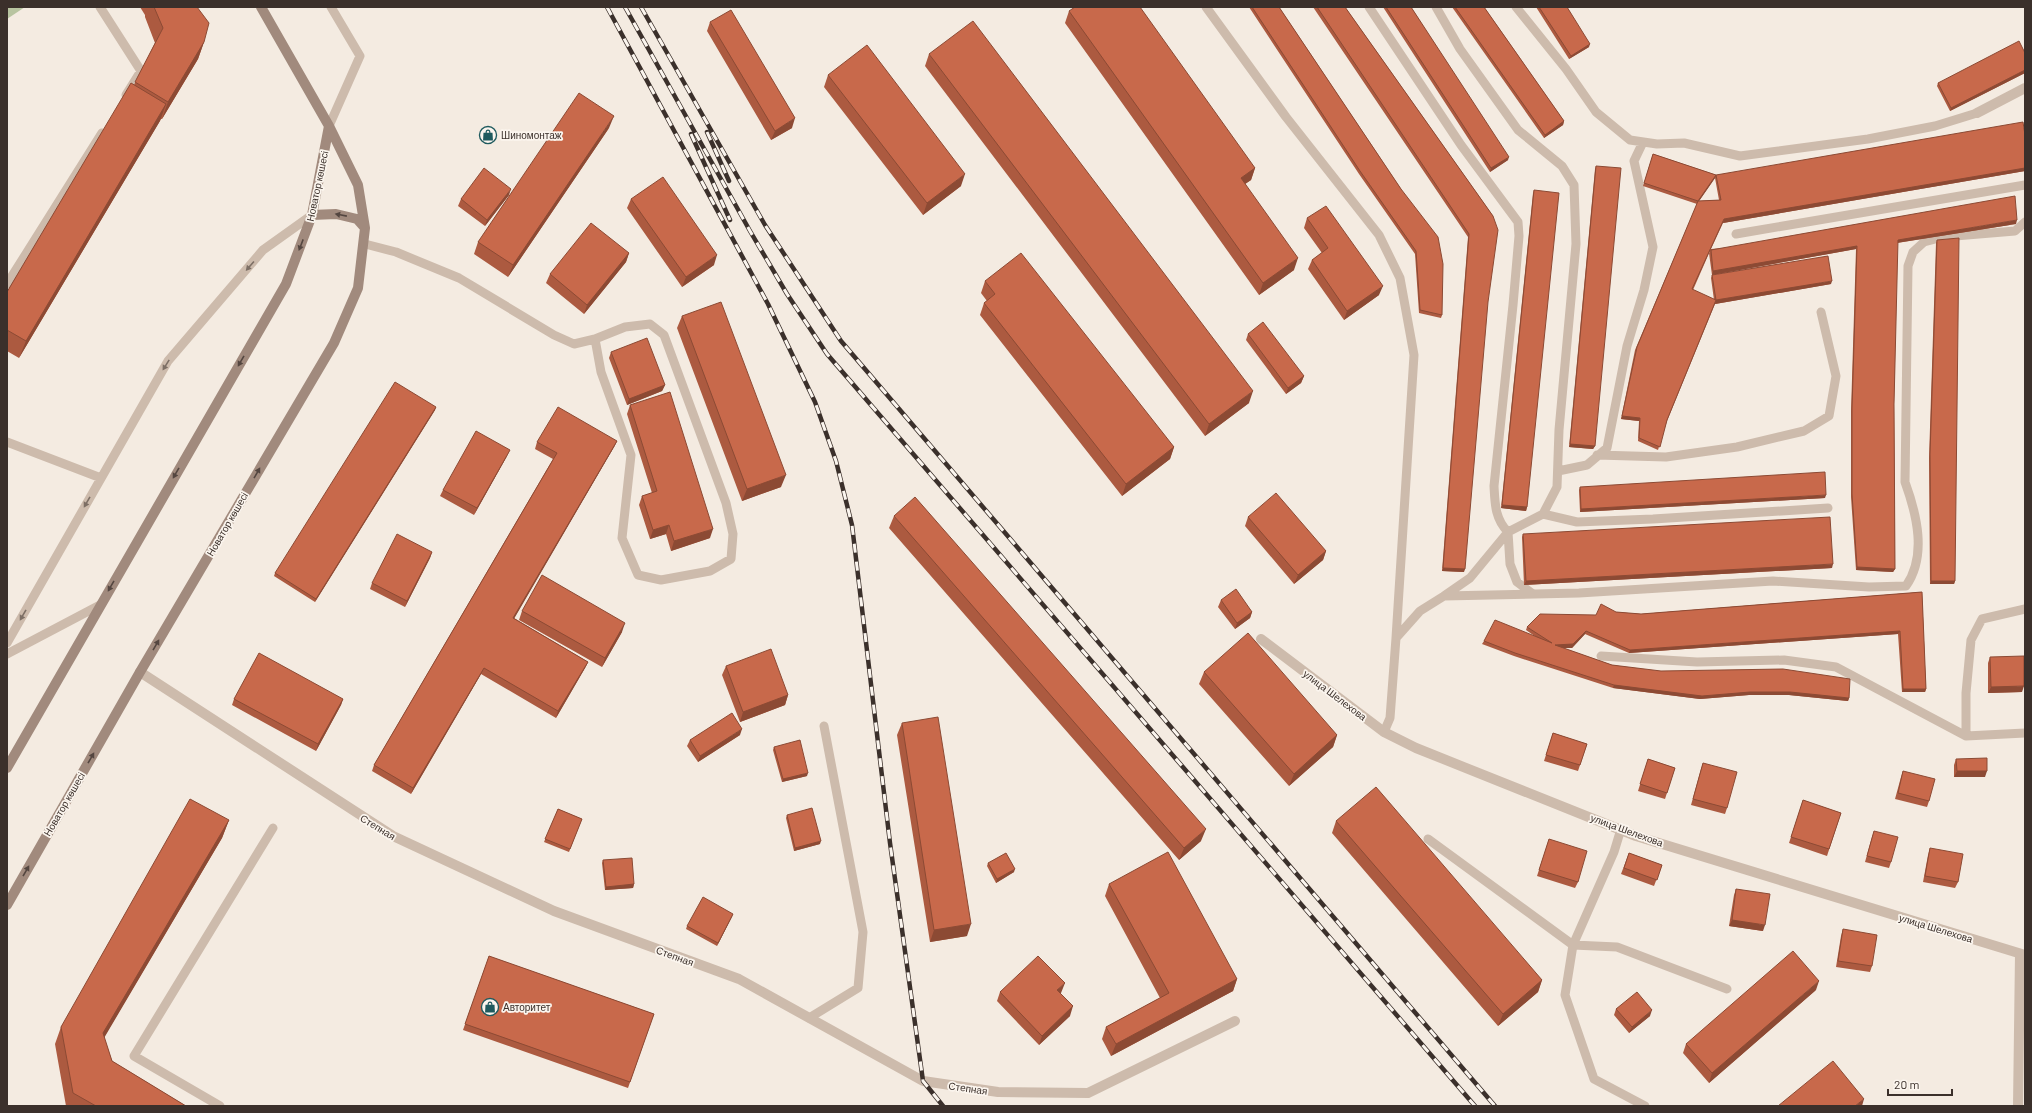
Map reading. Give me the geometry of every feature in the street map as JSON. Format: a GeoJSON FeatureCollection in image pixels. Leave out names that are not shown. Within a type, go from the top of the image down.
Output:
{"type":"FeatureCollection","features":[{"type":"Feature","properties":{"kind":"main road","name":"Новатор көшесі"},"geometry":{"type":"LineString","coordinates":[[7,905],[140,672],[334,343],[358,288],[365,244],[365,228],[358,185],[330,126],[261,7]]}},
{"type":"Feature","properties":{"kind":"main road","name":"Новатор көшесі"},"geometry":{"type":"LineString","coordinates":[[7,768],[286,284],[312,216],[330,126]]}},
{"type":"Feature","properties":{"kind":"main road"},"geometry":{"type":"LineString","coordinates":[[312,216],[336,214],[357,219],[365,228]]}},
{"type":"Feature","properties":{"kind":"street"},"geometry":{"type":"LineString","coordinates":[[1976,113],[2025,88]]}},
{"type":"Feature","properties":{"kind":"street","name":"улица Шелехова"},"geometry":{"type":"LineString","coordinates":[[1261,639],[1384,732],[1416,748],[1636,836],[2023,954]]}},
{"type":"Feature","properties":{"kind":"street","name":"Степная"},"geometry":{"type":"LineString","coordinates":[[140,672],[393,836],[554,911],[739,979],[923,1082],[1006,1092],[1088,1093],[1235,1021]]}},
{"type":"Feature","properties":{"kind":"street"},"geometry":{"type":"LineString","coordinates":[[2018,1106],[2023,954]]}},
{"type":"Feature","properties":{"kind":"lane"},"geometry":{"type":"LineString","coordinates":[[100,7],[141,71],[120,104]]}},
{"type":"Feature","properties":{"kind":"lane"},"geometry":{"type":"LineString","coordinates":[[330,126],[360,56],[331,7]]}},
{"type":"Feature","properties":{"kind":"lane"},"geometry":{"type":"LineString","coordinates":[[1206,7],[1286,117],[1378,235],[1400,278],[1414,355],[1390,718],[1384,732]]}},
{"type":"Feature","properties":{"kind":"lane"},"geometry":{"type":"LineString","coordinates":[[1369,7],[1461,145],[1518,222],[1517,259],[1494,486],[1495,507],[1500,524],[1508,532],[1510,564],[1517,582],[1533,594]]}},
{"type":"Feature","properties":{"kind":"lane"},"geometry":{"type":"LineString","coordinates":[[1396,638],[1420,611],[1470,578],[1508,532],[1543,514],[1557,487],[1559,430],[1576,244],[1574,185],[1562,166],[1518,130],[1460,49],[1436,7]]}},
{"type":"Feature","properties":{"kind":"lane"},"geometry":{"type":"LineString","coordinates":[[1516,7],[1566,69],[1596,112],[1630,140],[1657,144],[1684,143],[1740,156],[1868,139],[1934,126],[1976,113]]}},
{"type":"Feature","properties":{"kind":"lane"},"geometry":{"type":"LineString","coordinates":[[7,284],[108,124]]}},
{"type":"Feature","properties":{"kind":"lane"},"geometry":{"type":"LineString","coordinates":[[1558,471],[1587,465],[1607,448],[1627,346],[1644,290],[1653,247],[1634,161],[1643,142]]}},
{"type":"Feature","properties":{"kind":"lane"},"geometry":{"type":"LineString","coordinates":[[1736,234],[2025,186]]}},
{"type":"Feature","properties":{"kind":"lane"},"geometry":{"type":"LineString","coordinates":[[7,643],[168,361],[264,250],[312,216]]}},
{"type":"Feature","properties":{"kind":"lane"},"geometry":{"type":"LineString","coordinates":[[1444,596],[1533,594],[1773,581],[1868,587],[1906,586],[1911,578],[1918,558],[1917,532],[1913,503],[1905,482],[1908,266],[1913,252],[1924,242],[1943,237],[2015,231],[2025,222]]}},
{"type":"Feature","properties":{"kind":"lane"},"geometry":{"type":"LineString","coordinates":[[365,244],[396,252],[459,278],[548,331],[574,344],[595,339],[625,327],[650,324],[664,335],[726,503],[733,534],[731,560],[710,571],[661,580],[638,575],[622,538],[631,455],[600,372],[595,339]]}},
{"type":"Feature","properties":{"kind":"lane"},"geometry":{"type":"LineString","coordinates":[[1598,455],[1666,457],[1737,447],[1804,431],[1829,416],[1836,376],[1821,312]]}},
{"type":"Feature","properties":{"kind":"lane"},"geometry":{"type":"LineString","coordinates":[[7,442],[101,478]]}},
{"type":"Feature","properties":{"kind":"lane"},"geometry":{"type":"LineString","coordinates":[[1543,514],[1577,522],[1653,520],[1828,508]]}},
{"type":"Feature","properties":{"kind":"lane"},"geometry":{"type":"LineString","coordinates":[[7,654],[100,605]]}},
{"type":"Feature","properties":{"kind":"lane"},"geometry":{"type":"LineString","coordinates":[[1966,736],[1966,693],[1971,640],[1982,619],[2025,609]]}},
{"type":"Feature","properties":{"kind":"lane"},"geometry":{"type":"LineString","coordinates":[[1601,656],[1697,662],[1784,660],[1836,667],[1966,736],[2025,733]]}},
{"type":"Feature","properties":{"kind":"lane"},"geometry":{"type":"LineString","coordinates":[[809,1018],[858,988],[863,932],[824,726]]}},
{"type":"Feature","properties":{"kind":"lane"},"geometry":{"type":"LineString","coordinates":[[220,1106],[134,1056],[273,828]]}},
{"type":"Feature","properties":{"kind":"lane"},"geometry":{"type":"LineString","coordinates":[[1621,829],[1614,852],[1573,944],[1565,996],[1594,1079],[1645,1106]]}},
{"type":"Feature","properties":{"kind":"lane"},"geometry":{"type":"LineString","coordinates":[[1428,839],[1573,944],[1617,947],[1727,989]]}},
{"type":"Feature","properties":{"kind":"green space"},"geometry":{"type":"Polygon","coordinates":[[[7,7],[25,7],[7,19],[7,7]]]}},
{"type":"Feature","properties":{"kind":"building"},"geometry":{"type":"Polygon","coordinates":[[[154,7],[197,7],[209,23],[204,42],[168,102],[135,82],[163,28],[154,7]]]}},
{"type":"Feature","properties":{"kind":"building"},"geometry":{"type":"Polygon","coordinates":[[[1075,7],[1140,7],[1255,168],[1241,178],[1298,258],[1263,283],[1069,11],[1075,7]]]}},
{"type":"Feature","properties":{"kind":"building"},"geometry":{"type":"Polygon","coordinates":[[[1252,7],[1279,7],[1401,189],[1438,237],[1443,264],[1442,315],[1420,310],[1416,251],[1360,171],[1252,7]]]}},
{"type":"Feature","properties":{"kind":"building"},"geometry":{"type":"Polygon","coordinates":[[[1317,7],[1345,7],[1493,216],[1498,230],[1488,302],[1465,569],[1443,568],[1469,234],[1317,7]]]}},
{"type":"Feature","properties":{"kind":"building"},"geometry":{"type":"Polygon","coordinates":[[[1386,7],[1411,7],[1509,157],[1491,168],[1386,7]]]}},
{"type":"Feature","properties":{"kind":"building"},"geometry":{"type":"Polygon","coordinates":[[[1455,7],[1484,7],[1564,121],[1545,135],[1455,7]]]}},
{"type":"Feature","properties":{"kind":"building"},"geometry":{"type":"Polygon","coordinates":[[[1539,7],[1567,7],[1590,44],[1571,56],[1539,7]]]}},
{"type":"Feature","properties":{"kind":"building"},"geometry":{"type":"Polygon","coordinates":[[[731,10],[795,118],[775,131],[710,22],[731,10]]]}},
{"type":"Feature","properties":{"kind":"building"},"geometry":{"type":"Polygon","coordinates":[[[973,21],[1253,391],[1209,424],[929,54],[973,21]]]}},
{"type":"Feature","properties":{"kind":"building"},"geometry":{"type":"Polygon","coordinates":[[[2019,41],[2025,53],[2025,70],[1951,108],[1938,83],[2019,41]]]}},
{"type":"Feature","properties":{"kind":"building"},"geometry":{"type":"Polygon","coordinates":[[[867,45],[965,174],[927,203],[828,75],[867,45]]]}},
{"type":"Feature","properties":{"kind":"building"},"geometry":{"type":"Polygon","coordinates":[[[131,83],[166,104],[26,341],[7,330],[7,292],[131,83]]]}},
{"type":"Feature","properties":{"kind":"building"},"geometry":{"type":"Polygon","coordinates":[[[579,93],[614,116],[513,265],[478,242],[579,93]]]}},
{"type":"Feature","properties":{"kind":"building"},"geometry":{"type":"Polygon","coordinates":[[[2023,122],[2025,135],[2025,168],[1724,219],[1692,289],[1716,300],[1667,420],[1660,447],[1639,438],[1640,418],[1622,416],[1637,347],[1698,201],[1721,200],[1716,175],[2023,122]]]}},
{"type":"Feature","properties":{"kind":"building"},"geometry":{"type":"Polygon","coordinates":[[[1653,154],[1716,175],[1698,201],[1644,183],[1653,154]]]}},
{"type":"Feature","properties":{"kind":"building"},"geometry":{"type":"Polygon","coordinates":[[[1596,166],[1621,168],[1595,446],[1570,444],[1596,166]]]}},
{"type":"Feature","properties":{"kind":"building"},"geometry":{"type":"Polygon","coordinates":[[[484,168],[511,189],[487,220],[461,199],[484,168]]]}},
{"type":"Feature","properties":{"kind":"building"},"geometry":{"type":"Polygon","coordinates":[[[663,177],[717,255],[686,277],[631,199],[663,177]]]}},
{"type":"Feature","properties":{"kind":"building"},"geometry":{"type":"Polygon","coordinates":[[[1534,190],[1559,193],[1527,507],[1502,505],[1534,190]]]}},
{"type":"Feature","properties":{"kind":"building"},"geometry":{"type":"Polygon","coordinates":[[[2015,196],[2017,220],[1898,240],[1894,404],[1895,569],[1857,567],[1852,494],[1852,408],[1857,246],[1713,271],[1711,250],[2015,196]]]}},
{"type":"Feature","properties":{"kind":"building"},"geometry":{"type":"Polygon","coordinates":[[[1326,206],[1383,286],[1347,311],[1312,260],[1328,248],[1307,218],[1326,206]]]}},
{"type":"Feature","properties":{"kind":"building"},"geometry":{"type":"Polygon","coordinates":[[[591,223],[629,253],[587,305],[550,274],[591,223]]]}},
{"type":"Feature","properties":{"kind":"building"},"geometry":{"type":"Polygon","coordinates":[[[1959,238],[1955,581],[1931,581],[1930,454],[1937,240],[1959,238]]]}},
{"type":"Feature","properties":{"kind":"building"},"geometry":{"type":"Polygon","coordinates":[[[1021,253],[1174,447],[1126,484],[984,303],[995,294],[985,281],[1021,253]]]}},
{"type":"Feature","properties":{"kind":"building"},"geometry":{"type":"Polygon","coordinates":[[[1828,256],[1832,281],[1716,300],[1712,275],[1828,256]]]}},
{"type":"Feature","properties":{"kind":"building"},"geometry":{"type":"Polygon","coordinates":[[[721,302],[786,475],[747,489],[682,316],[721,302]]]}},
{"type":"Feature","properties":{"kind":"building"},"geometry":{"type":"Polygon","coordinates":[[[1263,322],[1304,376],[1288,388],[1248,334],[1263,322]]]}},
{"type":"Feature","properties":{"kind":"building"},"geometry":{"type":"Polygon","coordinates":[[[647,338],[665,385],[629,399],[611,352],[647,338]]]}},
{"type":"Feature","properties":{"kind":"building"},"geometry":{"type":"Polygon","coordinates":[[[395,382],[436,407],[316,599],[275,573],[395,382]]]}},
{"type":"Feature","properties":{"kind":"building"},"geometry":{"type":"Polygon","coordinates":[[[670,392],[713,529],[674,541],[669,525],[653,530],[642,496],[657,491],[630,405],[670,392]]]}},
{"type":"Feature","properties":{"kind":"building"},"geometry":{"type":"Polygon","coordinates":[[[558,407],[617,441],[513,618],[588,662],[558,711],[484,668],[413,788],[374,765],[557,453],[537,442],[558,407]]]}},
{"type":"Feature","properties":{"kind":"building"},"geometry":{"type":"Polygon","coordinates":[[[476,431],[510,450],[477,508],[443,490],[476,431]]]}},
{"type":"Feature","properties":{"kind":"building"},"geometry":{"type":"Polygon","coordinates":[[[1825,472],[1826,495],[1581,509],[1580,487],[1825,472]]]}},
{"type":"Feature","properties":{"kind":"building"},"geometry":{"type":"Polygon","coordinates":[[[1276,493],[1326,551],[1298,575],[1248,517],[1276,493]]]}},
{"type":"Feature","properties":{"kind":"building"},"geometry":{"type":"Polygon","coordinates":[[[915,497],[1206,829],[1184,848],[894,516],[915,497]]]}},
{"type":"Feature","properties":{"kind":"building"},"geometry":{"type":"Polygon","coordinates":[[[1830,517],[1833,564],[1526,581],[1523,534],[1830,517]]]}},
{"type":"Feature","properties":{"kind":"building"},"geometry":{"type":"Polygon","coordinates":[[[397,534],[432,552],[407,601],[372,583],[397,534]]]}},
{"type":"Feature","properties":{"kind":"building"},"geometry":{"type":"Polygon","coordinates":[[[542,575],[625,623],[605,658],[522,611],[542,575]]]}},
{"type":"Feature","properties":{"kind":"building"},"geometry":{"type":"Polygon","coordinates":[[[1236,589],[1252,612],[1237,623],[1221,600],[1236,589]]]}},
{"type":"Feature","properties":{"kind":"building"},"geometry":{"type":"Polygon","coordinates":[[[1922,592],[1926,689],[1903,689],[1900,631],[1630,650],[1586,631],[1573,644],[1555,645],[1612,665],[1661,671],[1783,669],[1850,679],[1849,698],[1790,692],[1750,692],[1702,696],[1614,685],[1515,653],[1484,641],[1495,620],[1552,643],[1527,627],[1540,614],[1596,615],[1601,604],[1616,612],[1641,614],[1922,592]]]}},
{"type":"Feature","properties":{"kind":"building"},"geometry":{"type":"Polygon","coordinates":[[[1248,633],[1337,735],[1294,774],[1204,672],[1248,633]]]}},
{"type":"Feature","properties":{"kind":"building"},"geometry":{"type":"Polygon","coordinates":[[[771,649],[788,695],[743,712],[726,666],[771,649]]]}},
{"type":"Feature","properties":{"kind":"building"},"geometry":{"type":"Polygon","coordinates":[[[259,653],[343,699],[318,744],[234,699],[259,653]]]}},
{"type":"Feature","properties":{"kind":"building"},"geometry":{"type":"Polygon","coordinates":[[[2024,656],[2024,686],[1991,687],[1990,657],[2024,656]]]}},
{"type":"Feature","properties":{"kind":"building"},"geometry":{"type":"Polygon","coordinates":[[[732,713],[742,729],[700,756],[690,740],[732,713]]]}},
{"type":"Feature","properties":{"kind":"building"},"geometry":{"type":"Polygon","coordinates":[[[938,717],[971,924],[934,930],[902,723],[938,717]]]}},
{"type":"Feature","properties":{"kind":"building"},"geometry":{"type":"Polygon","coordinates":[[[1553,733],[1587,744],[1580,765],[1546,755],[1553,733]]]}},
{"type":"Feature","properties":{"kind":"building"},"geometry":{"type":"Polygon","coordinates":[[[800,740],[808,773],[783,779],[774,747],[800,740]]]}},
{"type":"Feature","properties":{"kind":"building"},"geometry":{"type":"Polygon","coordinates":[[[1987,758],[1987,771],[1957,771],[1956,759],[1987,758]]]}},
{"type":"Feature","properties":{"kind":"building"},"geometry":{"type":"Polygon","coordinates":[[[1648,759],[1675,768],[1667,793],[1640,784],[1648,759]]]}},
{"type":"Feature","properties":{"kind":"building"},"geometry":{"type":"Polygon","coordinates":[[[1703,763],[1737,772],[1727,808],[1693,799],[1703,763]]]}},
{"type":"Feature","properties":{"kind":"building"},"geometry":{"type":"Polygon","coordinates":[[[1903,771],[1935,779],[1929,801],[1898,793],[1903,771]]]}},
{"type":"Feature","properties":{"kind":"building"},"geometry":{"type":"Polygon","coordinates":[[[1376,787],[1542,980],[1503,1014],[1336,821],[1376,787]]]}},
{"type":"Feature","properties":{"kind":"building"},"geometry":{"type":"Polygon","coordinates":[[[190,799],[229,820],[103,1033],[112,1061],[186,1106],[96,1106],[73,1093],[61,1027],[190,799]]]}},
{"type":"Feature","properties":{"kind":"building"},"geometry":{"type":"Polygon","coordinates":[[[1803,800],[1841,813],[1829,849],[1791,837],[1803,800]]]}},
{"type":"Feature","properties":{"kind":"building"},"geometry":{"type":"Polygon","coordinates":[[[812,808],[821,841],[795,848],[787,815],[812,808]]]}},
{"type":"Feature","properties":{"kind":"building"},"geometry":{"type":"Polygon","coordinates":[[[558,809],[582,819],[570,849],[545,839],[558,809]]]}},
{"type":"Feature","properties":{"kind":"building"},"geometry":{"type":"Polygon","coordinates":[[[1874,831],[1898,837],[1891,862],[1867,856],[1874,831]]]}},
{"type":"Feature","properties":{"kind":"building"},"geometry":{"type":"Polygon","coordinates":[[[1549,839],[1587,851],[1578,882],[1539,870],[1549,839]]]}},
{"type":"Feature","properties":{"kind":"building"},"geometry":{"type":"Polygon","coordinates":[[[1930,848],[1963,854],[1958,882],[1925,876],[1930,848]]]}},
{"type":"Feature","properties":{"kind":"building"},"geometry":{"type":"Polygon","coordinates":[[[1168,852],[1237,979],[1116,1044],[1106,1027],[1169,993],[1109,884],[1168,852]]]}},
{"type":"Feature","properties":{"kind":"building"},"geometry":{"type":"Polygon","coordinates":[[[1006,853],[1015,869],[997,879],[988,863],[1006,853]]]}},
{"type":"Feature","properties":{"kind":"building"},"geometry":{"type":"Polygon","coordinates":[[[1629,853],[1662,865],[1657,880],[1624,868],[1629,853]]]}},
{"type":"Feature","properties":{"kind":"building"},"geometry":{"type":"Polygon","coordinates":[[[632,858],[634,884],[606,887],[603,860],[632,858]]]}},
{"type":"Feature","properties":{"kind":"building"},"geometry":{"type":"Polygon","coordinates":[[[1736,889],[1770,894],[1765,925],[1732,920],[1736,889]]]}},
{"type":"Feature","properties":{"kind":"building"},"geometry":{"type":"Polygon","coordinates":[[[703,897],[733,914],[718,943],[687,926],[703,897]]]}},
{"type":"Feature","properties":{"kind":"building"},"geometry":{"type":"Polygon","coordinates":[[[1843,929],[1877,935],[1872,966],[1838,961],[1843,929]]]}},
{"type":"Feature","properties":{"kind":"building"},"geometry":{"type":"Polygon","coordinates":[[[1793,951],[1819,981],[1712,1073],[1686,1044],[1793,951]]]}},
{"type":"Feature","properties":{"kind":"building"},"geometry":{"type":"Polygon","coordinates":[[[489,956],[654,1014],[630,1082],[465,1024],[489,956]]]}},
{"type":"Feature","properties":{"kind":"building"},"geometry":{"type":"Polygon","coordinates":[[[1038,956],[1065,983],[1057,990],[1073,1006],[1042,1036],[1000,992],[1038,956]]]}},
{"type":"Feature","properties":{"kind":"building"},"geometry":{"type":"Polygon","coordinates":[[[1637,992],[1652,1010],[1632,1027],[1616,1009],[1637,992]]]}},
{"type":"Feature","properties":{"kind":"building"},"geometry":{"type":"Polygon","coordinates":[[[1833,1061],[1864,1099],[1855,1106],[1778,1106],[1833,1061]]]}},
{"type":"Feature","properties":{"kind":"railway"},"geometry":{"type":"LineString","coordinates":[[607,7],[768,304],[815,402],[836,461],[852,525],[890,843],[923,1081],[943,1106]]}},
{"type":"Feature","properties":{"kind":"railway"},"geometry":{"type":"LineString","coordinates":[[625,7],[750,231],[787,294],[827,354],[1475,1106]]}},
{"type":"Feature","properties":{"kind":"railway"},"geometry":{"type":"LineString","coordinates":[[641,7],[765,225],[841,341],[1495,1106]]}},
{"type":"Feature","properties":{"kind":"railway"},"geometry":{"type":"LineString","coordinates":[[707,132],[729,181]]}},
{"type":"Feature","properties":{"kind":"railway"},"geometry":{"type":"LineString","coordinates":[[691,134],[730,220]]}},
{"type":"Feature","properties":{"kind":"place","name":"Шиномонтаж"},"geometry":{"type":"Point","coordinates":[488,135]}},
{"type":"Feature","properties":{"kind":"place","name":"Авторитет"},"geometry":{"type":"Point","coordinates":[490,1007]}}]}
